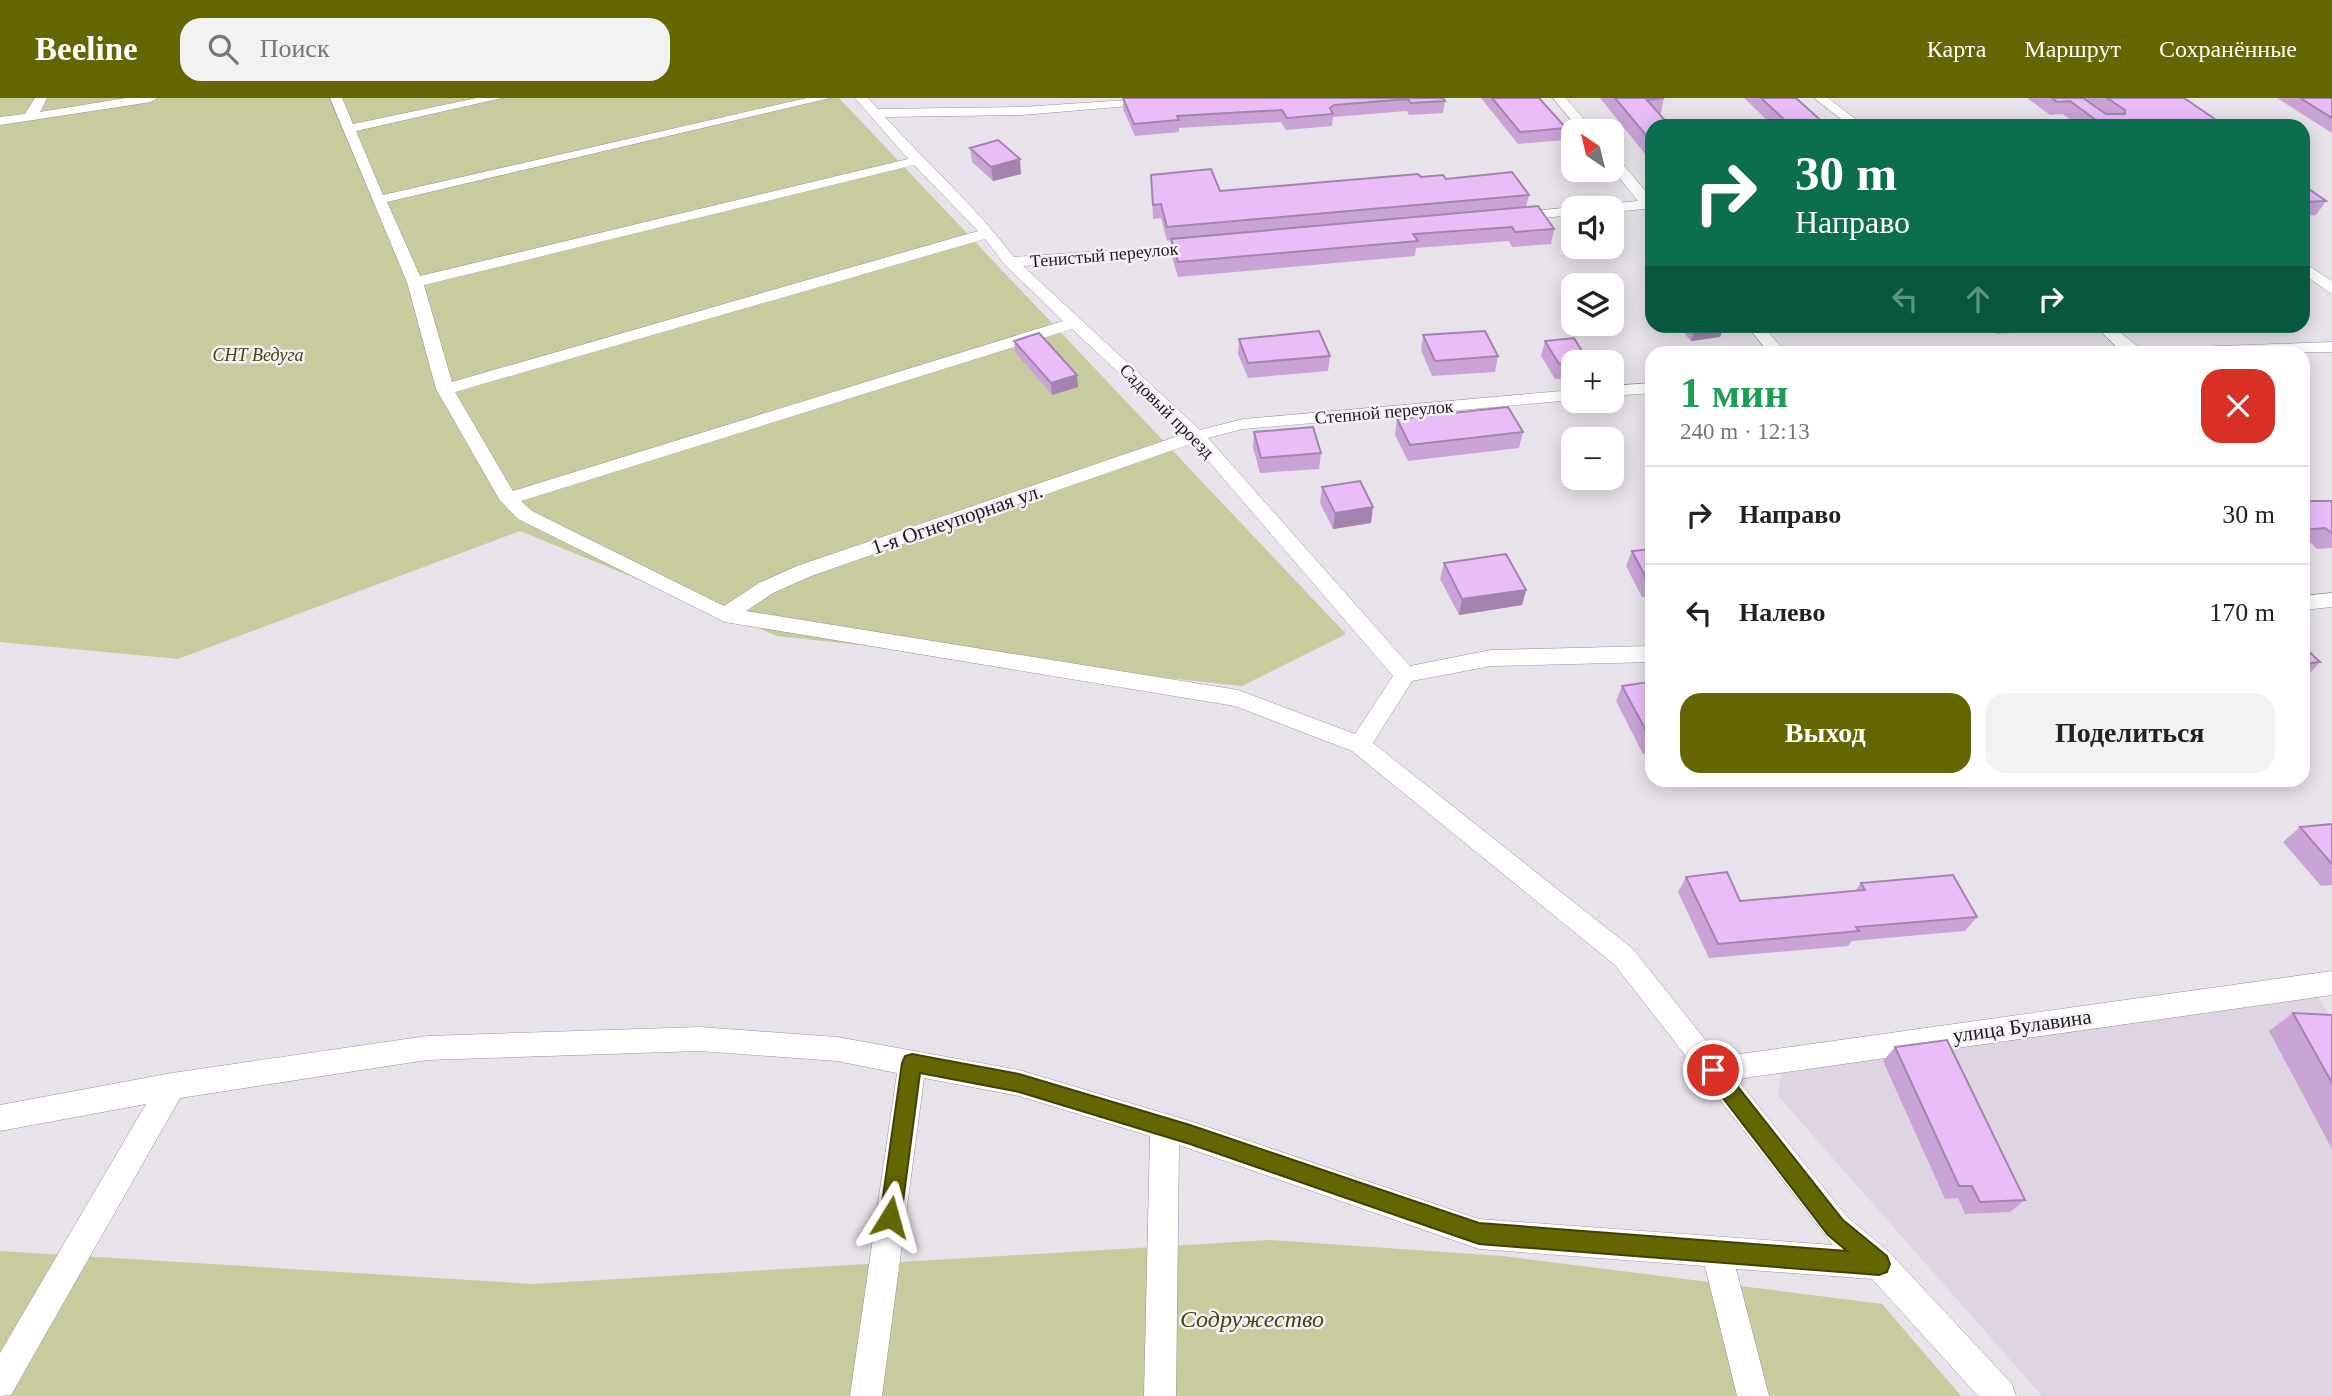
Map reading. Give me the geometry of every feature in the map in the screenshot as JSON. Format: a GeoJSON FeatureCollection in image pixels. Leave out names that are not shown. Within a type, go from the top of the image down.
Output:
{"type":"FeatureCollection","features":[{"type":"Feature","properties":{"kind":"street"},"geometry":{"type":"LineString","coordinates":[[30,117],[41,98]]}},
{"type":"Feature","properties":{"kind":"street"},"geometry":{"type":"LineString","coordinates":[[0,121],[151,98]]}},
{"type":"Feature","properties":{"kind":"street"},"geometry":{"type":"LineString","coordinates":[[337,98],[415,282],[445,388],[508,499],[525,514],[725,615],[1238,698],[1360,745],[1624,957],[1835,1227],[1879,1264],[2000,1396]]}},
{"type":"Feature","properties":{"kind":"street"},"geometry":{"type":"LineString","coordinates":[[348,129],[496,98]]}},
{"type":"Feature","properties":{"kind":"street"},"geometry":{"type":"LineString","coordinates":[[378,200],[824,98]]}},
{"type":"Feature","properties":{"kind":"street","name":"Садовый проезд"},"geometry":{"type":"LineString","coordinates":[[861,98],[988,233],[1010,262],[1196,436],[1405,675]]}},
{"type":"Feature","properties":{"kind":"street"},"geometry":{"type":"LineString","coordinates":[[1559,98],[1577,119]]}},
{"type":"Feature","properties":{"kind":"street"},"geometry":{"type":"LineString","coordinates":[[1820,98],[1848,119]]}},
{"type":"Feature","properties":{"kind":"street"},"geometry":{"type":"LineString","coordinates":[[874,113],[1022,111],[1171,100]]}},
{"type":"Feature","properties":{"kind":"street"},"geometry":{"type":"LineString","coordinates":[[415,282],[919,160]]}},
{"type":"Feature","properties":{"kind":"street"},"geometry":{"type":"LineString","coordinates":[[1624,175],[1645,200]]}},
{"type":"Feature","properties":{"kind":"street"},"geometry":{"type":"LineString","coordinates":[[1624,207],[1645,206]]}},
{"type":"Feature","properties":{"kind":"street"},"geometry":{"type":"LineString","coordinates":[[1504,218],[1561,212]]}},
{"type":"Feature","properties":{"kind":"street"},"geometry":{"type":"LineString","coordinates":[[445,388],[988,233]]}},
{"type":"Feature","properties":{"kind":"street","name":"Тенистый переулок"},"geometry":{"type":"LineString","coordinates":[[1010,262],[1212,246]]}},
{"type":"Feature","properties":{"kind":"street"},"geometry":{"type":"LineString","coordinates":[[2310,272],[2332,289]]}},
{"type":"Feature","properties":{"kind":"street"},"geometry":{"type":"LineString","coordinates":[[508,499],[1076,322]]}},
{"type":"Feature","properties":{"kind":"street"},"geometry":{"type":"LineString","coordinates":[[2111,333],[2126,346]]}},
{"type":"Feature","properties":{"kind":"street"},"geometry":{"type":"LineString","coordinates":[[2310,348],[2332,347]]}},
{"type":"Feature","properties":{"kind":"street"},"geometry":{"type":"LineString","coordinates":[[1624,390],[1645,389]]}},
{"type":"Feature","properties":{"kind":"street","name":"Степной переулок"},"geometry":{"type":"LineString","coordinates":[[1196,436],[1243,424],[1561,396]]}},
{"type":"Feature","properties":{"kind":"street","name":"1-я Огнеупорная ул."},"geometry":{"type":"LineString","coordinates":[[725,615],[766,588],[804,571],[1196,436]]}},
{"type":"Feature","properties":{"kind":"street"},"geometry":{"type":"LineString","coordinates":[[2310,602],[2332,600]]}},
{"type":"Feature","properties":{"kind":"street"},"geometry":{"type":"LineString","coordinates":[[1360,745],[1405,675],[1491,658],[1645,654]]}},
{"type":"Feature","properties":{"kind":"street","name":"улица Булавина"},"geometry":{"type":"LineString","coordinates":[[1713,1070],[2332,983]]}},
{"type":"Feature","properties":{"kind":"street"},"geometry":{"type":"LineString","coordinates":[[0,1118],[172,1086],[427,1048],[700,1039],[837,1049],[1019,1083],[1165,1127],[1479,1234],[1879,1264]]}},
{"type":"Feature","properties":{"kind":"street"},"geometry":{"type":"LineString","coordinates":[[866,1396],[912,1063]]}},
{"type":"Feature","properties":{"kind":"street"},"geometry":{"type":"LineString","coordinates":[[0,1384],[172,1086]]}},
{"type":"Feature","properties":{"kind":"street"},"geometry":{"type":"LineString","coordinates":[[1160,1396],[1165,1127]]}},
{"type":"Feature","properties":{"kind":"street"},"geometry":{"type":"LineString","coordinates":[[1717,1252],[1753,1396]]}},
{"type":"Feature","properties":{"kind":"shaded area"},"geometry":{"type":"Polygon","coordinates":[[[2316,994],[2332,1018],[2332,1396],[2042,1396],[1778,1096],[1782,1063],[2316,994]]]}},
{"type":"Feature","properties":{"kind":"green space","name":"СНТ Ведуга"},"geometry":{"type":"Polygon","coordinates":[[[0,98],[839,98],[1346,634],[1242,686],[777,636],[520,531],[178,659],[0,642],[0,98]]]}},
{"type":"Feature","properties":{"kind":"green space","name":"Содружество"},"geometry":{"type":"Polygon","coordinates":[[[1269,1240],[1503,1256],[1882,1304],[1961,1396],[0,1396],[0,1251],[533,1284],[1269,1240]]]}},
{"type":"Feature","properties":{"kind":"building"},"geometry":{"type":"Polygon","coordinates":[[[1123,98],[1443,98],[1445,101],[1411,103],[1408,99],[1334,105],[1330,108],[1333,114],[1287,118],[1282,110],[1177,116],[1179,120],[1134,124],[1123,98]]]}},
{"type":"Feature","properties":{"kind":"building"},"geometry":{"type":"Polygon","coordinates":[[[1492,98],[1539,98],[1561,122],[1561,128],[1520,132],[1492,98]]]}},
{"type":"Feature","properties":{"kind":"building"},"geometry":{"type":"Polygon","coordinates":[[[1615,98],[1664,98],[1647,100],[1664,119],[1645,119],[1645,134],[1615,98]]]}},
{"type":"Feature","properties":{"kind":"building"},"geometry":{"type":"Polygon","coordinates":[[[1761,98],[1796,98],[1819,119],[1784,119],[1761,98]]]}},
{"type":"Feature","properties":{"kind":"building"},"geometry":{"type":"Polygon","coordinates":[[[2052,98],[2083,98],[2106,114],[2125,114],[2125,110],[2107,98],[2184,98],[2215,119],[2094,119],[2070,101],[2057,102],[2052,98]]]}},
{"type":"Feature","properties":{"kind":"building"},"geometry":{"type":"Polygon","coordinates":[[[2300,98],[2332,98],[2332,118],[2300,98]]]}},
{"type":"Feature","properties":{"kind":"building"},"geometry":{"type":"Polygon","coordinates":[[[998,140],[1020,159],[991,167],[970,148],[998,140]]]}},
{"type":"Feature","properties":{"kind":"building"},"geometry":{"type":"Polygon","coordinates":[[[1211,169],[1220,191],[1418,174],[1421,177],[1443,175],[1446,179],[1512,172],[1529,195],[1167,227],[1161,204],[1153,205],[1151,175],[1211,169]]]}},
{"type":"Feature","properties":{"kind":"building"},"geometry":{"type":"Polygon","coordinates":[[[2310,190],[2326,201],[2310,202],[2310,190]]]}},
{"type":"Feature","properties":{"kind":"building"},"geometry":{"type":"Polygon","coordinates":[[[1538,206],[1554,229],[1515,232],[1512,227],[1413,234],[1418,241],[1178,262],[1171,239],[1538,206]]]}},
{"type":"Feature","properties":{"kind":"building"},"geometry":{"type":"Polygon","coordinates":[[[1319,331],[1330,356],[1248,363],[1239,339],[1319,331]]]}},
{"type":"Feature","properties":{"kind":"building"},"geometry":{"type":"Polygon","coordinates":[[[1485,331],[1498,356],[1435,361],[1423,335],[1485,331]]]}},
{"type":"Feature","properties":{"kind":"building"},"geometry":{"type":"Polygon","coordinates":[[[1039,333],[1077,375],[1051,383],[1014,341],[1039,333]]]}},
{"type":"Feature","properties":{"kind":"building"},"geometry":{"type":"Polygon","coordinates":[[[1574,338],[1581,350],[1561,350],[1559,364],[1545,341],[1574,338]]]}},
{"type":"Feature","properties":{"kind":"building"},"geometry":{"type":"Polygon","coordinates":[[[1508,407],[1523,432],[1410,445],[1397,419],[1508,407]]]}},
{"type":"Feature","properties":{"kind":"building"},"geometry":{"type":"Polygon","coordinates":[[[1313,427],[1321,453],[1261,458],[1254,432],[1313,427]]]}},
{"type":"Feature","properties":{"kind":"building"},"geometry":{"type":"Polygon","coordinates":[[[1360,481],[1373,507],[1335,513],[1322,487],[1360,481]]]}},
{"type":"Feature","properties":{"kind":"building"},"geometry":{"type":"Polygon","coordinates":[[[2310,501],[2332,501],[2332,533],[2325,528],[2310,529],[2310,501]]]}},
{"type":"Feature","properties":{"kind":"building"},"geometry":{"type":"Polygon","coordinates":[[[1645,550],[1645,576],[1632,551],[1645,550]]]}},
{"type":"Feature","properties":{"kind":"building"},"geometry":{"type":"Polygon","coordinates":[[[1506,554],[1526,590],[1462,599],[1444,563],[1506,554]]]}},
{"type":"Feature","properties":{"kind":"building"},"geometry":{"type":"Polygon","coordinates":[[[2310,653],[2320,662],[2310,663],[2310,653]]]}},
{"type":"Feature","properties":{"kind":"building"},"geometry":{"type":"Polygon","coordinates":[[[1645,683],[1645,729],[1622,686],[1645,683]]]}},
{"type":"Feature","properties":{"kind":"building"},"geometry":{"type":"Polygon","coordinates":[[[2332,824],[2332,864],[2300,827],[2332,824]]]}},
{"type":"Feature","properties":{"kind":"building"},"geometry":{"type":"Polygon","coordinates":[[[1727,872],[1740,901],[1865,890],[1861,883],[1953,875],[1977,917],[1856,927],[1859,931],[1718,944],[1686,877],[1727,872]]]}},
{"type":"Feature","properties":{"kind":"building"},"geometry":{"type":"Polygon","coordinates":[[[2293,1013],[2332,1015],[2332,1083],[2293,1013]]]}},
{"type":"Feature","properties":{"kind":"building"},"geometry":{"type":"Polygon","coordinates":[[[1947,1040],[2025,1200],[1980,1202],[1972,1186],[1959,1186],[1895,1047],[1947,1040]]]}},
{"type":"Feature","properties":{"kind":"route"},"geometry":{"type":"LineString","coordinates":[[890,1217],[912,1063],[1019,1083],[1190,1135],[1479,1234],[1879,1264],[1835,1227],[1713,1070]]}}]}
